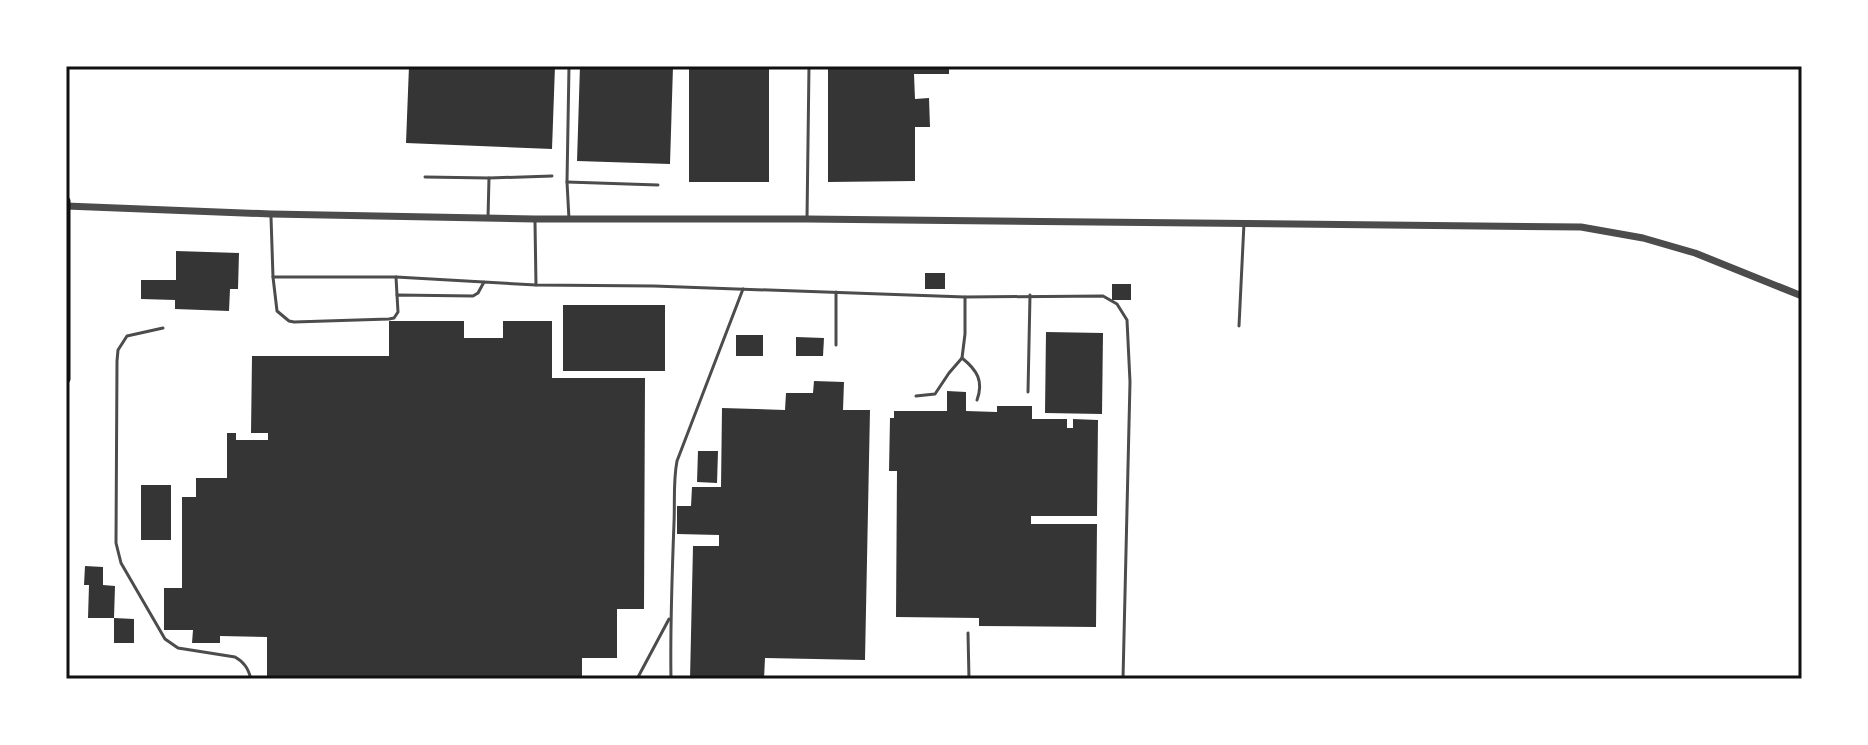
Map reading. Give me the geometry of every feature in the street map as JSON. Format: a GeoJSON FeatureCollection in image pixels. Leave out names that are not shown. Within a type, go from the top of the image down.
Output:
{"type":"FeatureCollection","features":[{"type":"Feature","properties":{"kind":"main road"},"geometry":{"type":"LineString","coordinates":[[66,204],[66,379]]}},
{"type":"Feature","properties":{"kind":"street"},"geometry":{"type":"LineString","coordinates":[[66,204],[271,214],[535,219],[1581,227],[1643,238],[1695,253],[1802,296]]}},
{"type":"Feature","properties":{"kind":"lane"},"geometry":{"type":"LineString","coordinates":[[569,66],[569,219]]}},
{"type":"Feature","properties":{"kind":"lane"},"geometry":{"type":"LineString","coordinates":[[807,219],[809,66]]}},
{"type":"Feature","properties":{"kind":"lane"},"geometry":{"type":"LineString","coordinates":[[425,177],[552,176]]}},
{"type":"Feature","properties":{"kind":"lane"},"geometry":{"type":"LineString","coordinates":[[488,218],[489,178]]}},
{"type":"Feature","properties":{"kind":"lane"},"geometry":{"type":"LineString","coordinates":[[567,182],[658,185]]}},
{"type":"Feature","properties":{"kind":"lane"},"geometry":{"type":"LineString","coordinates":[[271,214],[277,311],[289,321],[394,318],[398,312],[396,277]]}},
{"type":"Feature","properties":{"kind":"lane"},"geometry":{"type":"LineString","coordinates":[[535,219],[536,285]]}},
{"type":"Feature","properties":{"kind":"lane"},"geometry":{"type":"LineString","coordinates":[[1239,326],[1244,223]]}},
{"type":"Feature","properties":{"kind":"lane"},"geometry":{"type":"LineString","coordinates":[[273,277],[396,277],[536,285],[965,297],[1103,296],[1117,304],[1127,320],[1130,382],[1123,679]]}},
{"type":"Feature","properties":{"kind":"lane"},"geometry":{"type":"LineString","coordinates":[[397,295],[473,296],[484,282]]}},
{"type":"Feature","properties":{"kind":"lane"},"geometry":{"type":"LineString","coordinates":[[671,679],[674,474],[743,289]]}},
{"type":"Feature","properties":{"kind":"lane"},"geometry":{"type":"LineString","coordinates":[[836,292],[836,345]]}},
{"type":"Feature","properties":{"kind":"lane"},"geometry":{"type":"LineString","coordinates":[[1028,392],[1030,295]]}},
{"type":"Feature","properties":{"kind":"lane"},"geometry":{"type":"LineString","coordinates":[[916,396],[935,394],[962,358],[965,297]]}},
{"type":"Feature","properties":{"kind":"lane"},"geometry":{"type":"LineString","coordinates":[[163,328],[127,336],[118,350],[117,552],[165,639],[183,649],[235,657],[247,668],[251,679]]}},
{"type":"Feature","properties":{"kind":"lane"},"geometry":{"type":"LineString","coordinates":[[962,358],[980,381],[977,400]]}},
{"type":"Feature","properties":{"kind":"lane"},"geometry":{"type":"LineString","coordinates":[[637,679],[670,616]]}},
{"type":"Feature","properties":{"kind":"lane"},"geometry":{"type":"LineString","coordinates":[[968,633],[969,679]]}},
{"type":"Feature","properties":{"kind":"building"},"geometry":{"type":"Polygon","coordinates":[[[409,66],[555,66],[552,149],[406,143],[409,66]]]}},
{"type":"Feature","properties":{"kind":"building"},"geometry":{"type":"Polygon","coordinates":[[[580,66],[673,66],[670,164],[577,161],[580,66]]]}},
{"type":"Feature","properties":{"kind":"building"},"geometry":{"type":"Polygon","coordinates":[[[689,66],[769,66],[769,182],[689,182],[689,66]]]}},
{"type":"Feature","properties":{"kind":"building"},"geometry":{"type":"Polygon","coordinates":[[[828,66],[949,66],[949,74],[914,74],[915,99],[929,98],[930,127],[915,127],[915,181],[828,182],[828,66]]]}},
{"type":"Feature","properties":{"kind":"building"},"geometry":{"type":"Polygon","coordinates":[[[176,251],[239,253],[238,289],[230,289],[229,311],[175,309],[175,300],[141,299],[141,280],[176,280],[176,251]]]}},
{"type":"Feature","properties":{"kind":"building"},"geometry":{"type":"Polygon","coordinates":[[[925,273],[945,273],[945,289],[925,289],[925,273]]]}},
{"type":"Feature","properties":{"kind":"building"},"geometry":{"type":"Polygon","coordinates":[[[1112,284],[1131,284],[1131,300],[1112,300],[1112,284]]]}},
{"type":"Feature","properties":{"kind":"building"},"geometry":{"type":"Polygon","coordinates":[[[563,305],[665,305],[665,371],[563,371],[563,305]]]}},
{"type":"Feature","properties":{"kind":"building"},"geometry":{"type":"Polygon","coordinates":[[[389,321],[464,321],[464,338],[503,338],[503,321],[552,321],[552,378],[645,378],[644,609],[617,609],[617,658],[582,658],[582,679],[267,679],[267,637],[220,636],[220,643],[192,643],[193,630],[164,630],[164,588],[182,588],[182,497],[196,497],[196,478],[227,478],[227,433],[236,433],[236,440],[268,440],[268,433],[251,433],[252,356],[389,356],[389,321]]]}},
{"type":"Feature","properties":{"kind":"building"},"geometry":{"type":"Polygon","coordinates":[[[1046,332],[1103,333],[1102,414],[1045,413],[1046,332]]]}},
{"type":"Feature","properties":{"kind":"building"},"geometry":{"type":"Polygon","coordinates":[[[736,335],[763,335],[763,356],[736,356],[736,335]]]}},
{"type":"Feature","properties":{"kind":"building"},"geometry":{"type":"Polygon","coordinates":[[[796,337],[824,338],[823,356],[796,356],[796,337]]]}},
{"type":"Feature","properties":{"kind":"building"},"geometry":{"type":"Polygon","coordinates":[[[814,381],[844,382],[843,410],[870,410],[865,660],[765,658],[764,679],[690,679],[693,546],[719,546],[719,535],[677,534],[677,506],[691,506],[692,487],[721,487],[722,408],[785,410],[786,393],[813,393],[814,381]]]}},
{"type":"Feature","properties":{"kind":"building"},"geometry":{"type":"Polygon","coordinates":[[[947,391],[966,392],[966,411],[997,412],[997,406],[1032,406],[1032,419],[1067,419],[1067,428],[1073,428],[1073,419],[1098,420],[1097,516],[1031,516],[1031,524],[1097,524],[1096,627],[979,626],[979,618],[896,617],[897,471],[889,471],[890,418],[894,418],[894,411],[947,411],[947,391]]]}},
{"type":"Feature","properties":{"kind":"building"},"geometry":{"type":"Polygon","coordinates":[[[698,451],[718,451],[717,483],[697,482],[698,451]]]}},
{"type":"Feature","properties":{"kind":"building"},"geometry":{"type":"Polygon","coordinates":[[[141,485],[171,485],[171,540],[141,540],[141,485]]]}},
{"type":"Feature","properties":{"kind":"building"},"geometry":{"type":"Polygon","coordinates":[[[85,566],[103,567],[103,585],[115,586],[114,618],[88,618],[89,585],[84,585],[85,566]]]}},
{"type":"Feature","properties":{"kind":"building"},"geometry":{"type":"Polygon","coordinates":[[[114,618],[134,619],[134,643],[114,643],[114,618]]]}}]}
